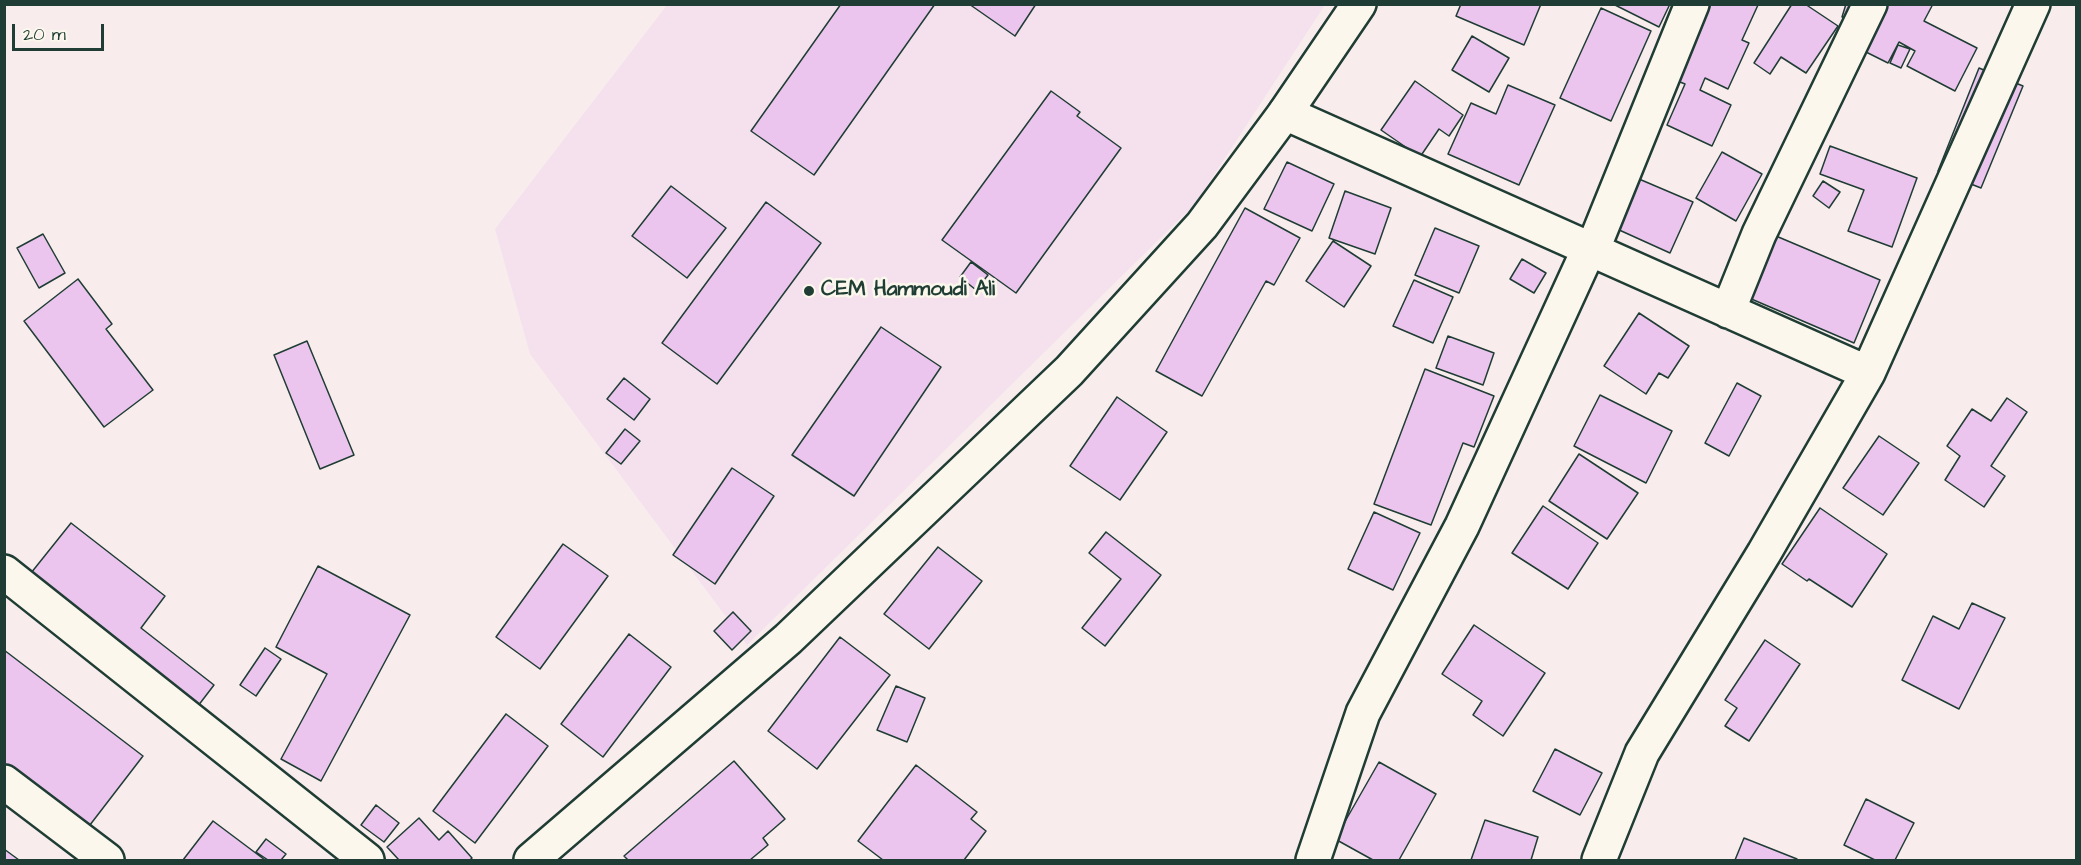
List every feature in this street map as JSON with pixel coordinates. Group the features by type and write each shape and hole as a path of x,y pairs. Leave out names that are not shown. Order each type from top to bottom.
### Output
{"street":[{"path":"531,861 788,639 1069,372 1203,225 1285,113 1359,4"},
{"path":"1313,861 1363,713 1462,526 1591,250 1692,4"},
{"path":"1728,311 1759,234 1870,4"},
{"path":"1599,861 1642,753 1764,553 1869,373 2033,4"},
{"path":"1285,113 1869,373"},
{"path":"4,572 367,861"},
{"path":"4,782 107,861"}],"shaded area":[{"name":"CEM Hammoudi Ali","path":"667,5 1325,5 1195,204 747,645 530,354 495,229"}],"building":[{"path":"841,4 935,4 814,175 751,131"},
{"path":"969,4 1036,4 1015,36"},
{"path":"1461,4 1541,4 1524,45 1456,16"},
{"path":"1613,4 1670,4 1659,27"},
{"path":"1711,4 1758,5 1742,40 1749,43 1728,89 1705,78 1700,90 1731,105 1712,146 1667,125 1685,84 1675,80"},
{"path":"1792,4 1805,4 1838,26 1806,73 1781,57 1770,74 1754,63"},
{"path":"1846,4 1865,4 1859,22 1842,17"},
{"path":"1870,4 1933,4 1924,21 1977,48 1955,91 1907,66 1915,51 1899,42 1888,63 1850,44"},
{"path":"1601,8 1651,31 1611,121 1560,98"},
{"path":"1472,36 1509,58 1489,92 1452,70"},
{"path":"1898,45 1910,49 1901,68 1890,63"},
{"path":"1979,68 2023,86 1981,188 1938,171"},
{"path":"1415,81 1463,115 1449,136 1439,129 1420,157 1381,130"},
{"path":"1508,85 1555,105 1519,185 1448,154 1471,103 1496,114"},
{"path":"1051,91 1080,112 1077,116 1121,148 1016,293 942,240"},
{"path":"1830,146 1917,178 1892,247 1848,231 1864,190 1820,174"},
{"path":"1722,152 1762,174 1736,221 1696,198"},
{"path":"1287,162 1334,184 1312,231 1264,209"},
{"path":"1639,179 1693,202 1670,253 1617,229"},
{"path":"1823,181 1840,192 1829,208 1813,196"},
{"path":"671,186 726,228 687,278 632,236"},
{"path":"1345,191 1391,208 1375,254 1329,238"},
{"path":"766,202 821,243 717,384 662,343"},
{"path":"1245,208 1300,238 1274,285 1266,281 1202,396 1156,371"},
{"path":"1435,228 1479,246 1459,293 1415,275"},
{"path":"43,234 65,273 39,288 17,248"},
{"path":"1776,236 1880,280 1854,343 1749,298"},
{"path":"1333,241 1371,266 1344,307 1306,281"},
{"path":"1522,259 1546,273 1534,293 1510,279"},
{"path":"971,262 988,275 976,290 960,277"},
{"path":"78,279 112,324 106,329 153,390 104,427 24,321"},
{"path":"1414,280 1453,297 1433,343 1393,326"},
{"path":"1639,313 1689,346 1668,378 1659,373 1646,394 1604,366"},
{"path":"881,327 941,367 854,496 792,455"},
{"path":"1448,336 1494,353 1483,385 1436,368"},
{"path":"307,341 354,455 320,469 274,355"},
{"path":"1425,369 1494,396 1474,447 1463,443 1431,525 1374,504"},
{"path":"624,378 650,399 634,420 607,399"},
{"path":"1737,383 1761,396 1729,456 1705,443"},
{"path":"1600,395 1672,431 1646,483 1574,446"},
{"path":"1117,397 1167,432 1120,500 1070,466"},
{"path":"2007,398 2027,412 1991,466 2005,476 1984,507 1945,480 1960,456 1947,446 1972,409 1991,421"},
{"path":"625,429 640,441 621,464 606,453"},
{"path":"1879,436 1919,463 1883,515 1843,488"},
{"path":"1579,454 1638,493 1607,539 1549,501"},
{"path":"732,468 774,496 715,584 673,555"},
{"path":"1543,506 1598,543 1568,589 1512,553"},
{"path":"1820,508 1887,554 1852,607 1782,564"},
{"path":"1374,512 1420,533 1393,590 1348,569"},
{"path":"71,523 165,596 141,628 214,685 188,719 19,588"},
{"path":"1106,532 1161,575 1105,646 1082,628 1121,579 1089,553"},
{"path":"563,544 608,576 540,669 496,637"},
{"path":"938,547 982,581 929,649 884,614"},
{"path":"318,566 410,615 321,781 281,759 327,674 276,647"},
{"path":"1972,603 2005,618 1959,709 1902,680 1933,616 1959,629"},
{"path":"733,612 751,631 732,650 714,631"},
{"path":"1474,625 1545,673 1503,736 1473,715 1482,701 1442,674"},
{"path":"629,634 671,667 603,757 561,724"},
{"path":"840,637 890,675 817,769 768,731"},
{"path":"1765,640 1800,664 1749,741 1725,726 1737,708 1725,700"},
{"path":"265,648 281,659 256,696 240,685"},
{"path":"4,650 143,756 73,847 4,795"},
{"path":"896,686 925,698 907,742 877,730"},
{"path":"506,714 548,746 475,843 433,811"},
{"path":"1555,749 1602,773 1580,815 1533,791"},
{"path":"734,761 785,819 763,838 768,845 750,860 628,860 624,856"},
{"path":"1379,762 1436,794 1399,860 1373,860 1335,839"},
{"path":"916,765 977,812 971,819 986,831 964,860 883,860 858,841"},
{"path":"1866,799 1914,823 1895,860 1875,860 1844,845"},
{"path":"376,805 399,823 384,842 361,825"},
{"path":"419,818 439,840 448,831 472,858 470,860 399,860 387,847"},
{"path":"1485,820 1538,837 1531,860 1471,860"},
{"path":"213,821 265,860 183,860"},
{"path":"1744,838 1797,859 1735,860"},
{"path":"266,839 286,854 281,860 268,860 256,852"},
{"path":"4,849 19,860 4,860"}],"place":[{"name":"CEM Hammoudi Ali","path":"809,291"}]}
